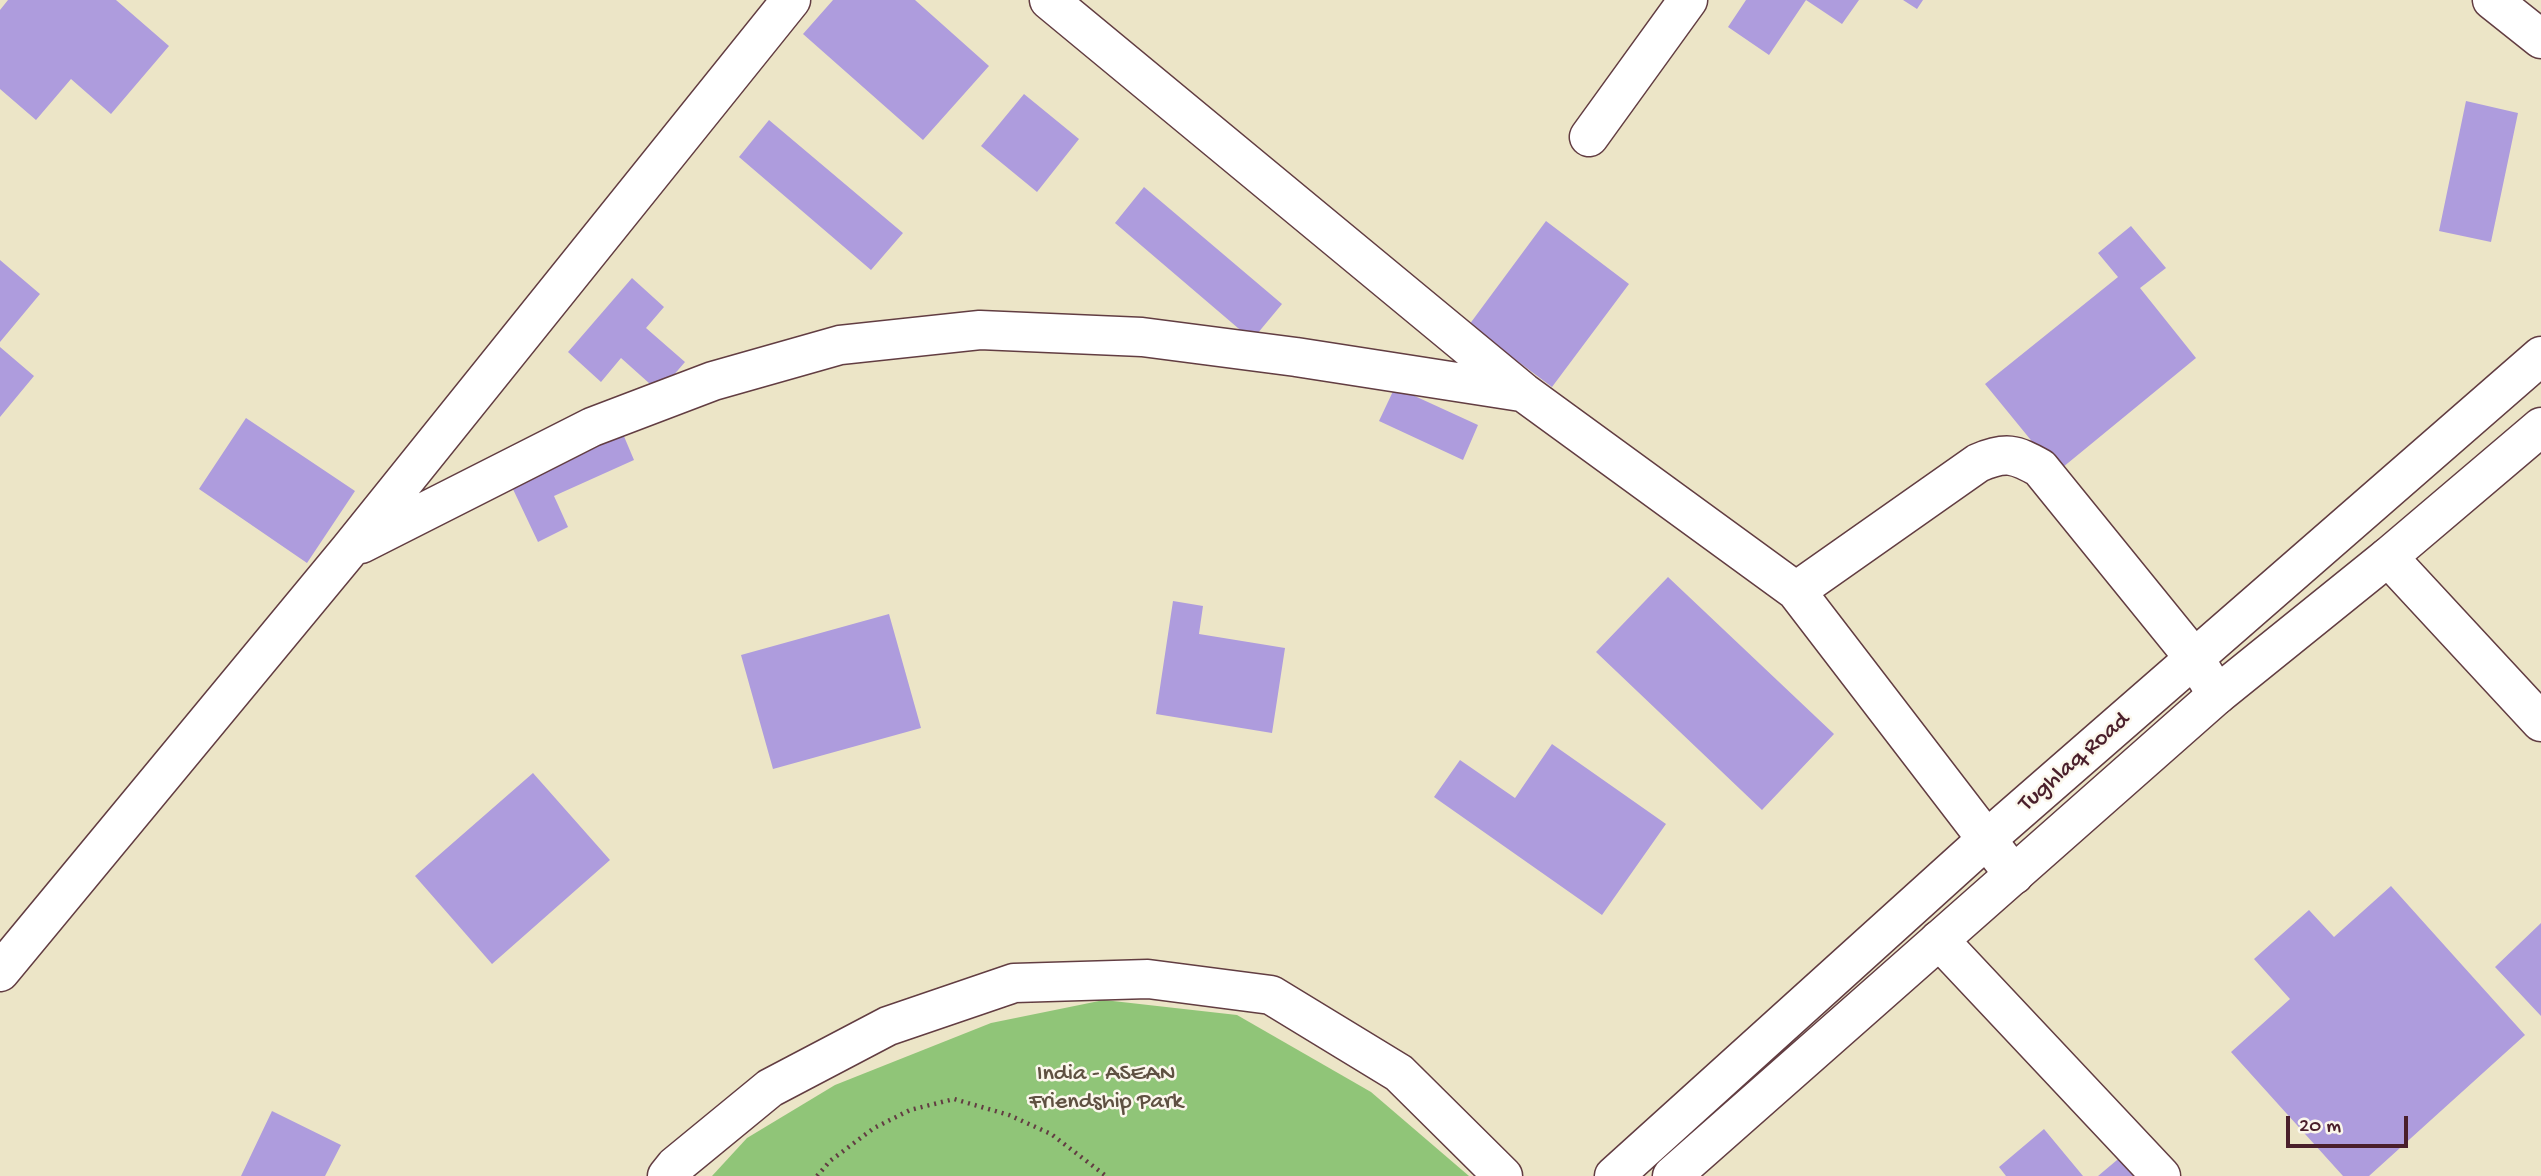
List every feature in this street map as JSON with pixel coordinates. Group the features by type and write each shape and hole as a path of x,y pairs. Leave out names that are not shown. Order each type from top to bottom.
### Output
{"street":[{"path":"0,995 6,966 349,550 791,0"},
{"path":"1049,0 1523,392 1796,591 2014,875"},
{"path":"1589,137 1688,0"},
{"path":"2492,0 2541,39"},
{"path":"349,550 592,427 713,381 840,345 980,330 1142,337 1296,356 1523,392"},
{"name":"Tughlaq Road","path":"1614,1176 1987,838 2541,356"},
{"name":"Tughlaq Road","path":"1672,1176 2217,695 2388,557 2541,427"},
{"path":"1796,591 1978,463 1997,454 2018,456 2040,468 2195,659 2217,695"},
{"path":"2388,557 2541,722"},
{"path":"1939,940 2161,1176"},
{"path":"667,1176 675,1166 770,1088 888,1026 1014,983 1148,979 1271,995 1399,1073 1503,1176"}],"path":[{"path":"817,1176 830,1161 874,1128 910,1110 954,1099 1009,1115 1051,1134 1106,1176"}],"green space":[{"name":"India - ASEAN Friendship Park","path":"1104,1000 1237,1015 1371,1092 1469,1176 712,1176 747,1138 835,1085 991,1023"}],"building":[{"path":"8,0 116,0 169,46 111,114 71,79 36,120 0,89 0,10"},
{"path":"833,0 915,0 989,66 923,140 803,34"},
{"path":"1746,0 1806,0 1769,55 1728,27"},
{"path":"1806,0 1859,0 1842,24"},
{"path":"1903,0 1923,0 1917,9"},
{"path":"1024,94 1079,139 1037,192 981,146"},
{"path":"2466,101 2518,113 2491,242 2439,231"},
{"path":"769,120 903,233 871,270 739,157"},
{"path":"1144,187 1282,304 1252,340 1115,223"},
{"path":"1546,221 1629,284 1552,387 1469,325"},
{"path":"2131,226 2166,268 2140,288 2196,358 2057,472 1985,384 2118,277 2098,253"},
{"path":"0,260 40,294 0,342"},
{"path":"632,278 664,307 646,328 685,362 659,392 621,358 601,382 568,352"},
{"path":"0,347 34,376 0,417"},
{"path":"1395,387 1478,425 1463,460 1379,421"},
{"path":"246,418 355,491 307,563 199,489"},
{"path":"623,434 634,460 554,496 568,527 538,542 511,485"},
{"path":"1668,577 1834,734 1762,810 1596,652"},
{"path":"1173,601 1203,606 1199,634 1285,648 1272,733 1156,714"},
{"path":"889,614 921,728 773,769 741,655"},
{"path":"1552,744 1666,824 1602,915 1434,797 1460,760 1515,798"},
{"path":"533,773 610,860 492,964 415,876"},
{"path":"2391,886 2525,1035 2369,1176 2343,1176 2231,1052 2290,999 2254,959 2309,910 2334,937"},
{"path":"2541,923 2541,1016 2495,967"},
{"path":"272,1111 341,1145 325,1176 241,1176"},
{"path":"2044,1129 2083,1176 2006,1176 1999,1167"},
{"path":"2123,1155 2141,1176 2098,1176"}]}
